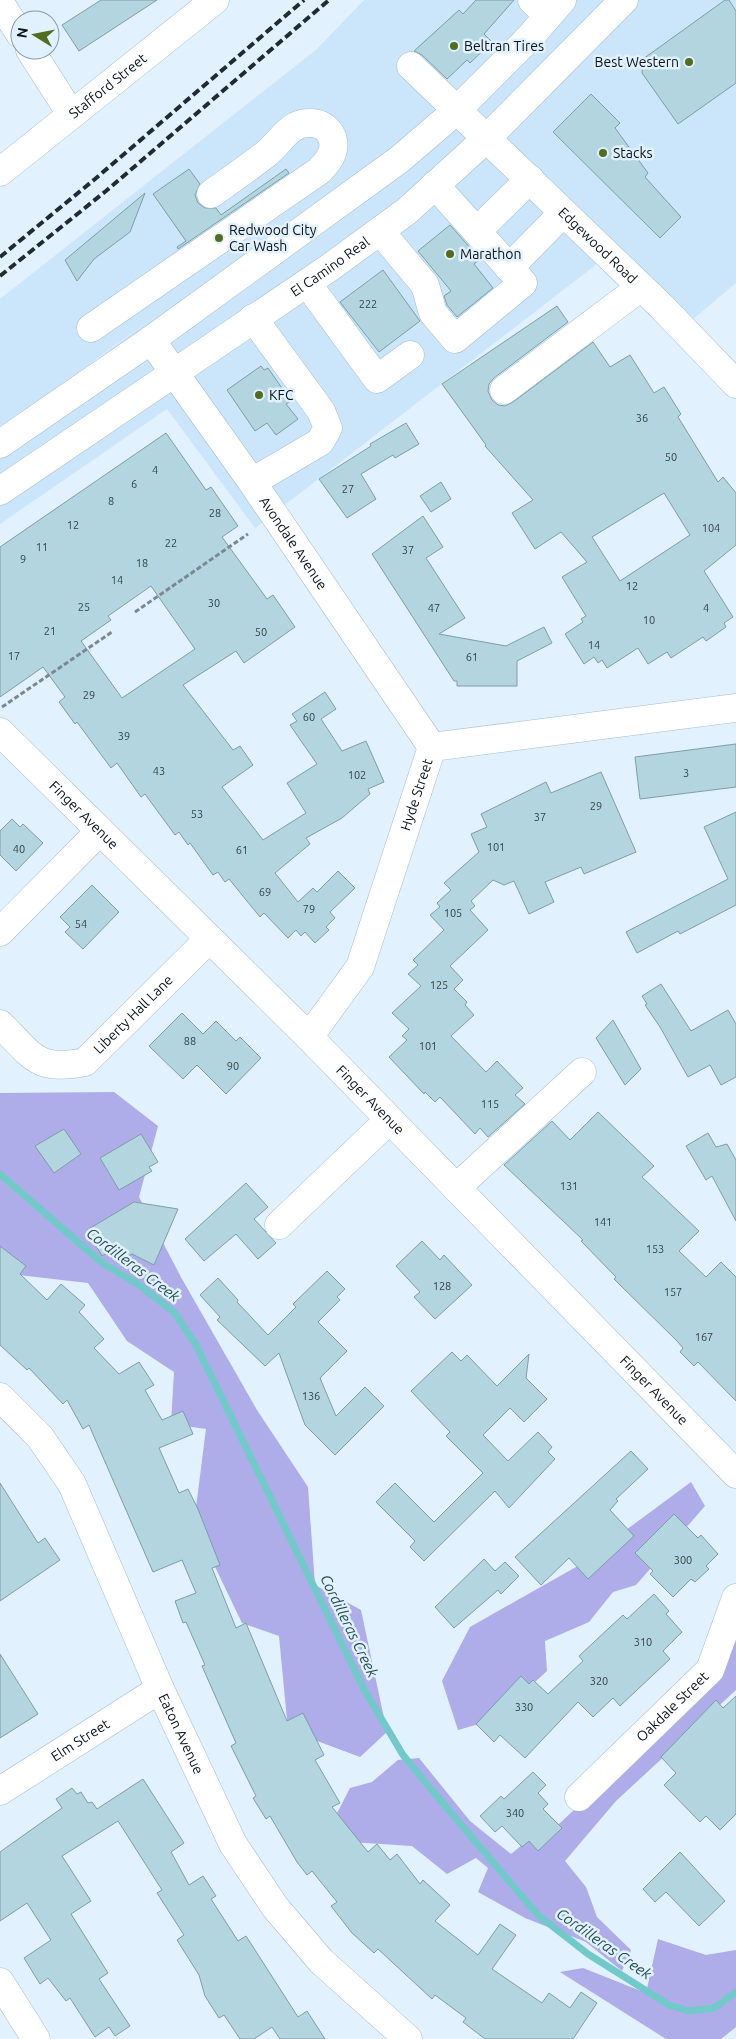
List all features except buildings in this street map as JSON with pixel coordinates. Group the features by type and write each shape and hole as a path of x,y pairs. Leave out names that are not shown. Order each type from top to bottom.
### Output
{"street":[{"name":"Stafford Street","path":"0,172 215,0"},
{"path":"0,3 10,18"},
{"name":"El Camino Real","path":"0,491 307,282 407,211 487,138 626,3"},
{"path":"0,444 152,340 400,158 457,110 547,5"},
{"path":"36,60 71,114"},
{"name":"Edgewood Road","path":"411,66 641,287 736,384"},
{"path":"91,328 319,171 332,153 334,145 332,136 322,126 306,123 286,133 260,141 224,168"},
{"path":"211,194 268,152 286,133"},
{"path":"477,231 530,179"},
{"path":"380,231 425,285 433,313 455,339 523,283 436,185"},
{"path":"509,268 563,213"},
{"path":"307,282 377,379 410,355"},
{"path":"504,390 641,287"},
{"path":"252,482 320,442 328,428 321,411 253,318"},
{"name":"Avondale Avenue","path":"152,340 252,482 432,747"},
{"name":"Hyde Street","path":"309,1037 360,967 432,747 736,708"},
{"name":"Finger Avenue","path":"1,720 100,831 309,1037 736,1474"},
{"path":"0,932 100,831"},
{"name":"Liberty Hall Lane","path":"0,1024 40,1063 62,1066 85,1062 209,939"},
{"path":"456,1188 582,1072"},
{"path":"279,1224 390,1120"},
{"name":"Eaton Avenue","path":"0,1397 40,1437 72,1484 160,1689 233,1844 275,1907 321,1961 408,2039"},
{"name":"Oakdale Street","path":"579,1796 710,1670 736,1598"},
{"name":"Elm Street","path":"0,1791 160,1689"},
{"path":"0,1982 36,2039"}],"path":[{"path":"135,612 248,534"},
{"path":"1,720 112,632"}],"shaded area":[{"path":"364,0 736,0 736,283 686,325 615,250 255,528 167,409 0,524 0,433 160,312 0,430 0,299 317,49"},
{"path":"114,1092 158,1126 139,1197 182,1279 257,1410 308,1487 315,1585 361,1610 387,1732 360,1757 288,1730 279,1636 242,1623 194,1523 206,1429 171,1424 174,1372 127,1341 88,1283 10,1274 0,1268 0,1093"},
{"path":"691,1482 705,1506 636,1585 613,1592 589,1622 545,1641 547,1671 493,1720 458,1730 442,1681 470,1627 576,1567"},
{"path":"736,1623 736,1690 616,1801 565,1861 586,1887 597,1917 631,1950 622,1971 586,1942 525,1918 478,1892 488,1868 476,1858 447,1874 412,1846 350,1842 333,1821 350,1788 372,1782 398,1760 419,1758 470,1821 511,1854 532,1837 559,1824 672,1718"},
{"path":"658,1939 706,1955 736,1950 736,2027 721,2039 666,2039 560,1972 583,1968 646,1993"}],"waterway":[{"name":"Cordilleras Creek","path":"0,1174 101,1262 139,1285 174,1312 196,1345 365,1691 403,1755 538,1915 588,1954 669,2005 689,2011 714,2008 736,1992"}],"railway":[{"path":"0,257 95,179 304,0"},
{"path":"0,276 106,191 329,0"}],"place":[{"name":"Beltran Tires","path":"454,46"},
{"name":"Best Western","path":"689,62"},
{"name":"Stacks","path":"603,153"},
{"name":"Redwood City Car Wash","path":"219,238"},
{"name":"Marathon","path":"450,254"},
{"name":"KFC","path":"259,395"}]}
